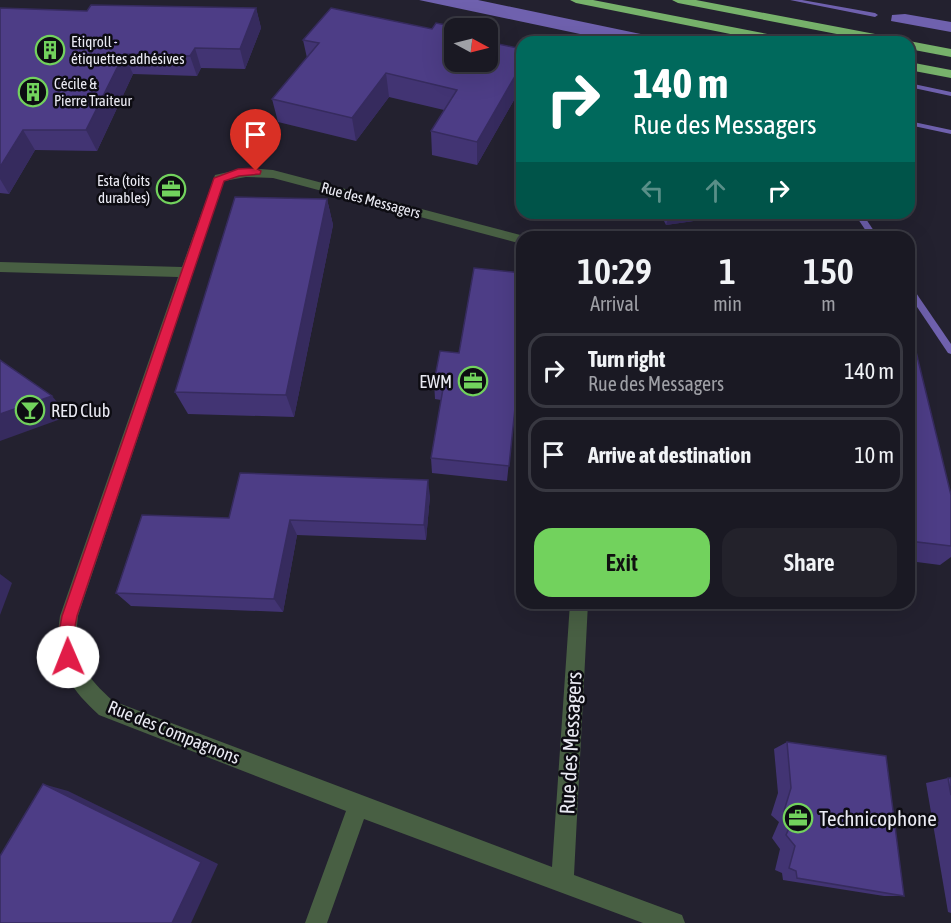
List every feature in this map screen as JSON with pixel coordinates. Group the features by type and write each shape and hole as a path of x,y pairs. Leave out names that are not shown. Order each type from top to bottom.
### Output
{"highway":[{"path":"576,0 758,36"},
{"path":"678,0 865,36"},
{"path":"915,46 951,53"},
{"path":"915,67 951,74"}],"street":[{"name":"Rue des Messagers","path":"219,178 238,172 256,171 273,174 516,237"},
{"name":"Rue des Compagnons","path":"219,178 69,616 66,637 68,657 83,688 106,708 359,804"},
{"path":"0,267 186,272"},
{"name":"Rue des Messagers","path":"562,883 579,609"},
{"path":"316,923 359,804 562,883 674,923"}],"shaded area":[{"path":"419,0 478,0 650,36 590,36"},
{"path":"905,14 951,22 951,32 891,21 892,15"}],"building":[{"path":"91,5 256,8 240,49 195,48 190,56 124,54 86,130 23,130 0,167 0,8 87,11"},
{"path":"331,8 432,29 436,23 444,25 444,72 498,72 498,44 516,48 516,74 477,142 431,131 457,90 386,73 352,118 272,99 319,43 303,40"},
{"path":"235,197 327,199 286,395 175,392"},
{"path":"474,268 516,272 516,398 509,466 431,458 444,383 434,382 440,351 459,353"},
{"path":"915,348 951,495 951,546 915,542"},
{"path":"0,360 52,396 0,414"},
{"path":"240,473 428,480 424,525 290,520 274,599 116,593 142,515 229,518"},
{"path":"787,742 886,756 904,896 797,878 796,871 789,868 795,846 786,835 793,819 784,811 791,788"},
{"path":"948,778 951,778 951,795"},
{"path":"43,784 201,862 172,923 0,923 0,856"}],"waterway":[{"path":"793,0 875,15"},
{"path":"915,86 951,94"},
{"path":"915,124 951,132"},
{"path":"862,219 870,231"},
{"path":"915,298 951,351"}],"place":[{"name":"Etiqroll - étiquettes adhésives","path":"50,50"},
{"name":"Cécile & Pierre Traiteur","path":"33,92"},
{"name":"Esta (toits durables)","path":"171,189"},
{"name":"EWM","path":"473,381"},
{"name":"RED Club","path":"30,410"},
{"name":"Technicophone","path":"798,818"}],"route":[{"path":"68,657 66,637 69,616 219,178 238,172 256,171"}]}
